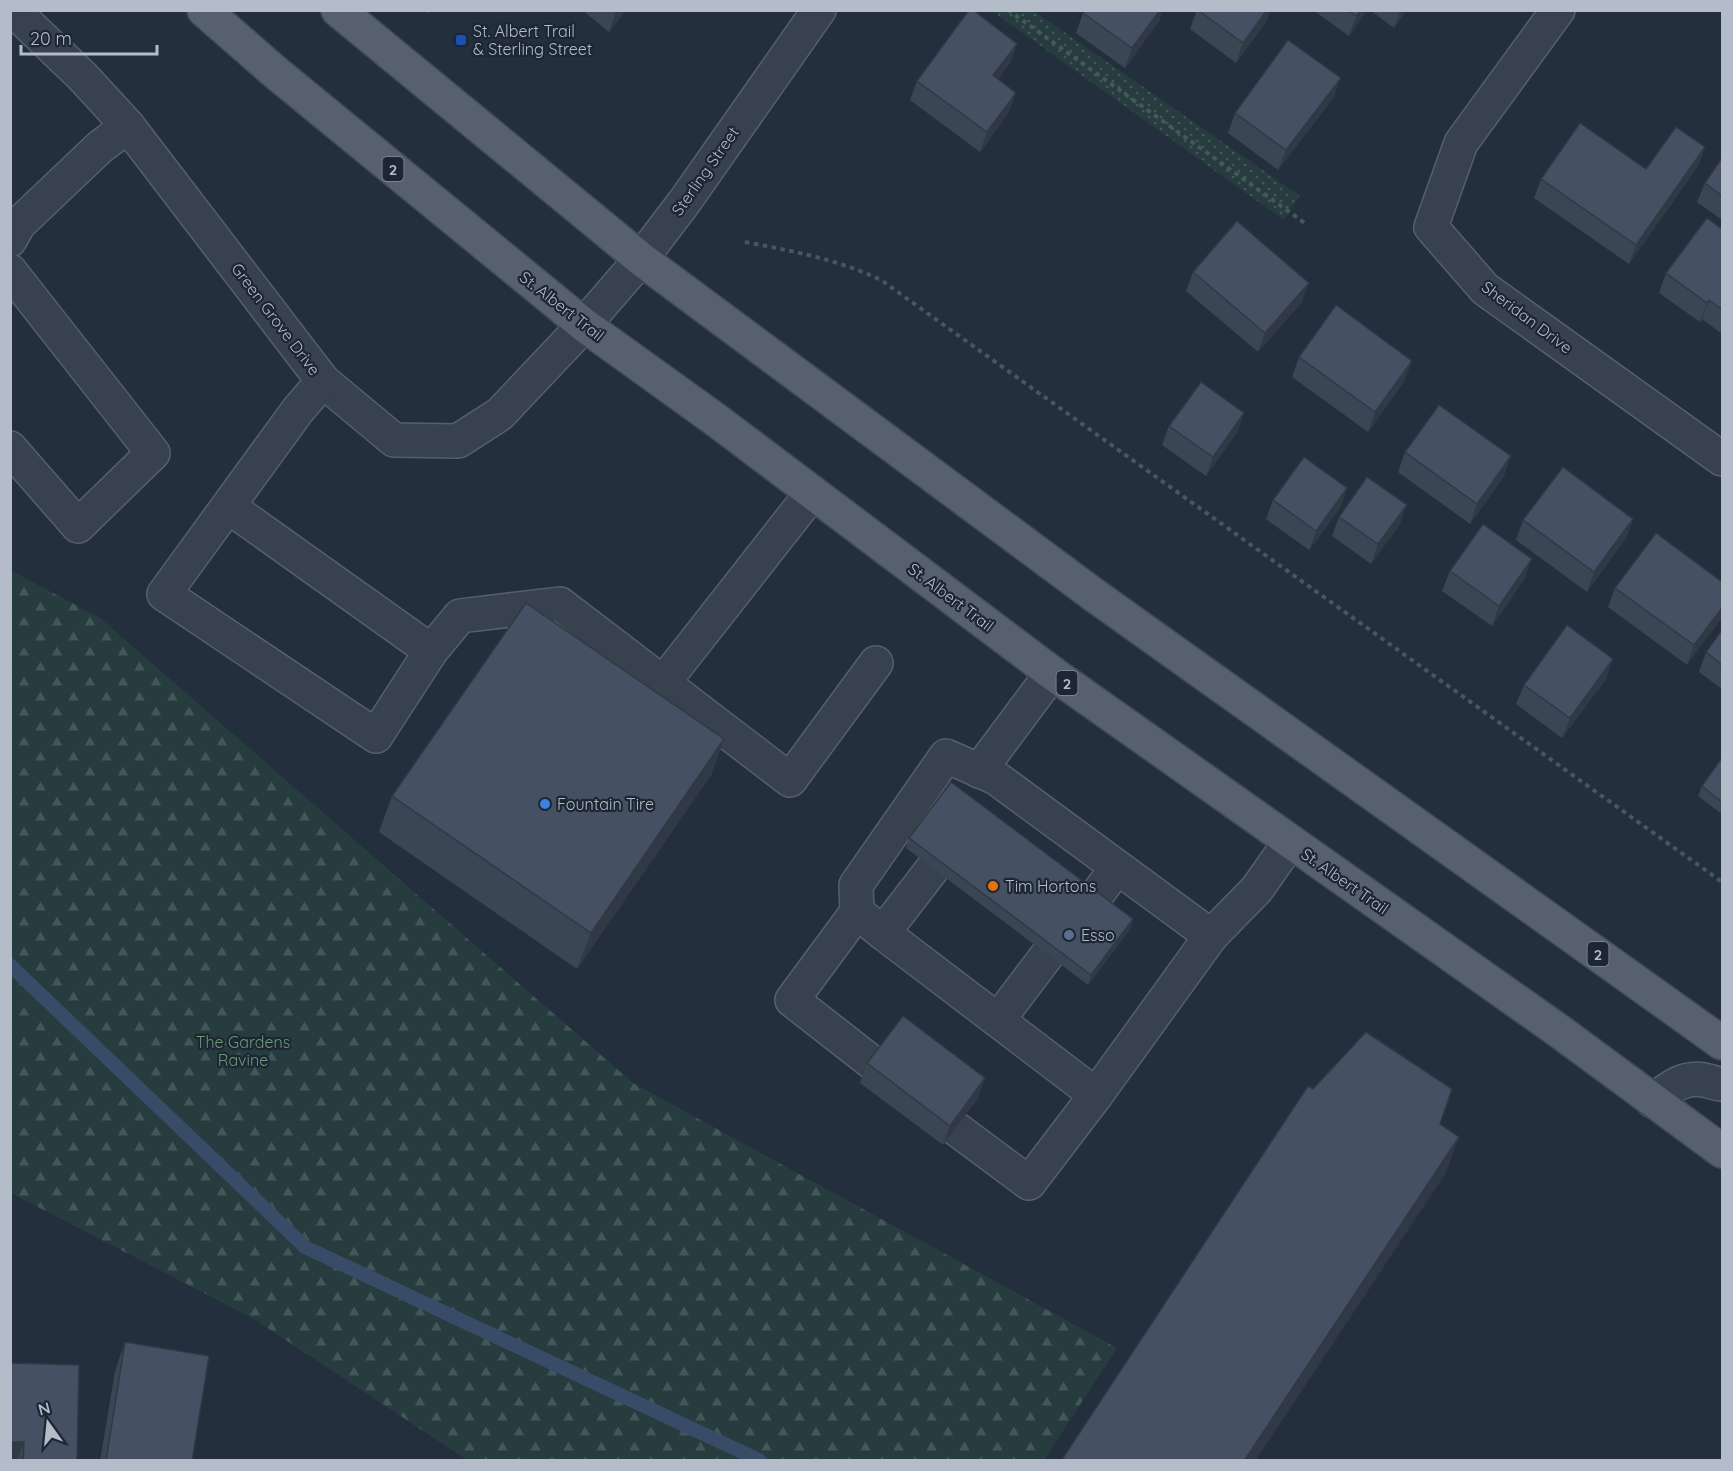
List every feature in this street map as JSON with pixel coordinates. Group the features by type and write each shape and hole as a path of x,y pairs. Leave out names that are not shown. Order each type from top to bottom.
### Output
{"main road":[{"name":"St. Albert Trail","path":"204,10 275,72 584,325 1052,673 1559,1031 1722,1151"},
{"name":"2","path":"338,10 641,259 1094,595 1722,1043"}],"street":[{"name":"Green Grove Drive","path":"13,10 82,76 128,126 323,381 394,440 458,441 500,414 584,325"},
{"name":"Sterling Street","path":"584,325 641,259 685,201 819,10"},
{"name":"Sheridan Drive","path":"1558,10 1461,143 1431,226 1485,289 1722,459"},
{"path":"10,240 19,224 100,147 128,126"},
{"path":"10,272 153,453 78,526 10,448"},
{"path":"323,381 298,410 164,594 376,736 432,651 460,616 560,604 790,780 876,663"},
{"path":"663,683 812,493"},
{"path":"229,507 432,651"},
{"path":"984,784 1052,673"},
{"path":"874,1064 792,1000 857,912 856,885 946,756 984,784 1117,868 1211,936"},
{"path":"956,1128 1029,1183 1211,936 1257,889 1290,842"},
{"path":"883,933 933,868"},
{"path":"1092,901 1117,868"},
{"path":"857,912 1096,1095"},
{"path":"998,1020 1048,954"},
{"path":"1653,1101 1681,1081 1703,1079 1722,1084"}],"path":[{"path":"1008,10 1306,224"},
{"path":"745,242 819,256 856,268 880,280 1722,882"}],"green space":[{"path":"992,11 1034,11 1300,196 1284,220"},
{"name":"The Gardens Ravine","path":"10,570 100,618 633,1083 1117,1348 1044,1460 467,1460 254,1319 11,1193"}],"building":[{"path":"969,10 973,10 1017,44 993,75 1016,93 987,132 917,81"},
{"path":"1086,10 1160,10 1132,48 1083,13"},
{"path":"1198,10 1267,10 1243,43"},
{"path":"1348,10 1360,10 1356,16"},
{"path":"1288,40 1341,78 1286,150 1235,113"},
{"path":"1580,123 1646,169 1676,127 1705,147 1636,245 1541,179"},
{"path":"1722,158 1722,196 1705,183"},
{"path":"1707,218 1722,229 1722,309 1709,300 1707,303 1666,273"},
{"path":"1237,221 1309,283 1265,333 1193,272"},
{"path":"1336,305 1412,361 1375,412 1299,357"},
{"path":"1201,382 1244,413 1213,457 1169,426"},
{"path":"1439,405 1511,456 1477,504 1405,452"},
{"path":"1304,457 1347,488 1316,531 1273,500"},
{"path":"1563,467 1633,519 1594,572 1523,520"},
{"path":"1367,477 1407,505 1378,544 1339,517"},
{"path":"1483,524 1532,559 1499,606 1450,571"},
{"path":"1656,533 1722,582 1722,608 1694,645 1615,588"},
{"name":"Fountain Tire","path":"526,603 724,739 591,933 392,796"},
{"path":"1567,625 1613,659 1570,718 1524,685"},
{"path":"1722,630 1722,665 1706,652"},
{"path":"1722,758 1722,802 1702,786"},
{"path":"951,782 1133,919 1091,975 909,838"},
{"path":"903,1016 985,1078 950,1126 867,1063"},
{"path":"1366,1032 1452,1089 1440,1124 1459,1137 1244,1461 1061,1461 1308,1086 1313,1089"},
{"path":"125,1342 209,1356 192,1461 106,1461"},
{"path":"10,1363 79,1365 77,1461 23,1461 24,1442 10,1442"}],"waterway":[{"path":"10,965 305,1247 759,1460"}],"place":[{"name":"St. Albert Trail & Sterling Street","path":"461,40"},
{"name":"Fountain Tire","path":"545,804"},
{"name":"Tim Hortons","path":"993,886"},
{"name":"Esso","path":"1069,935"}]}
